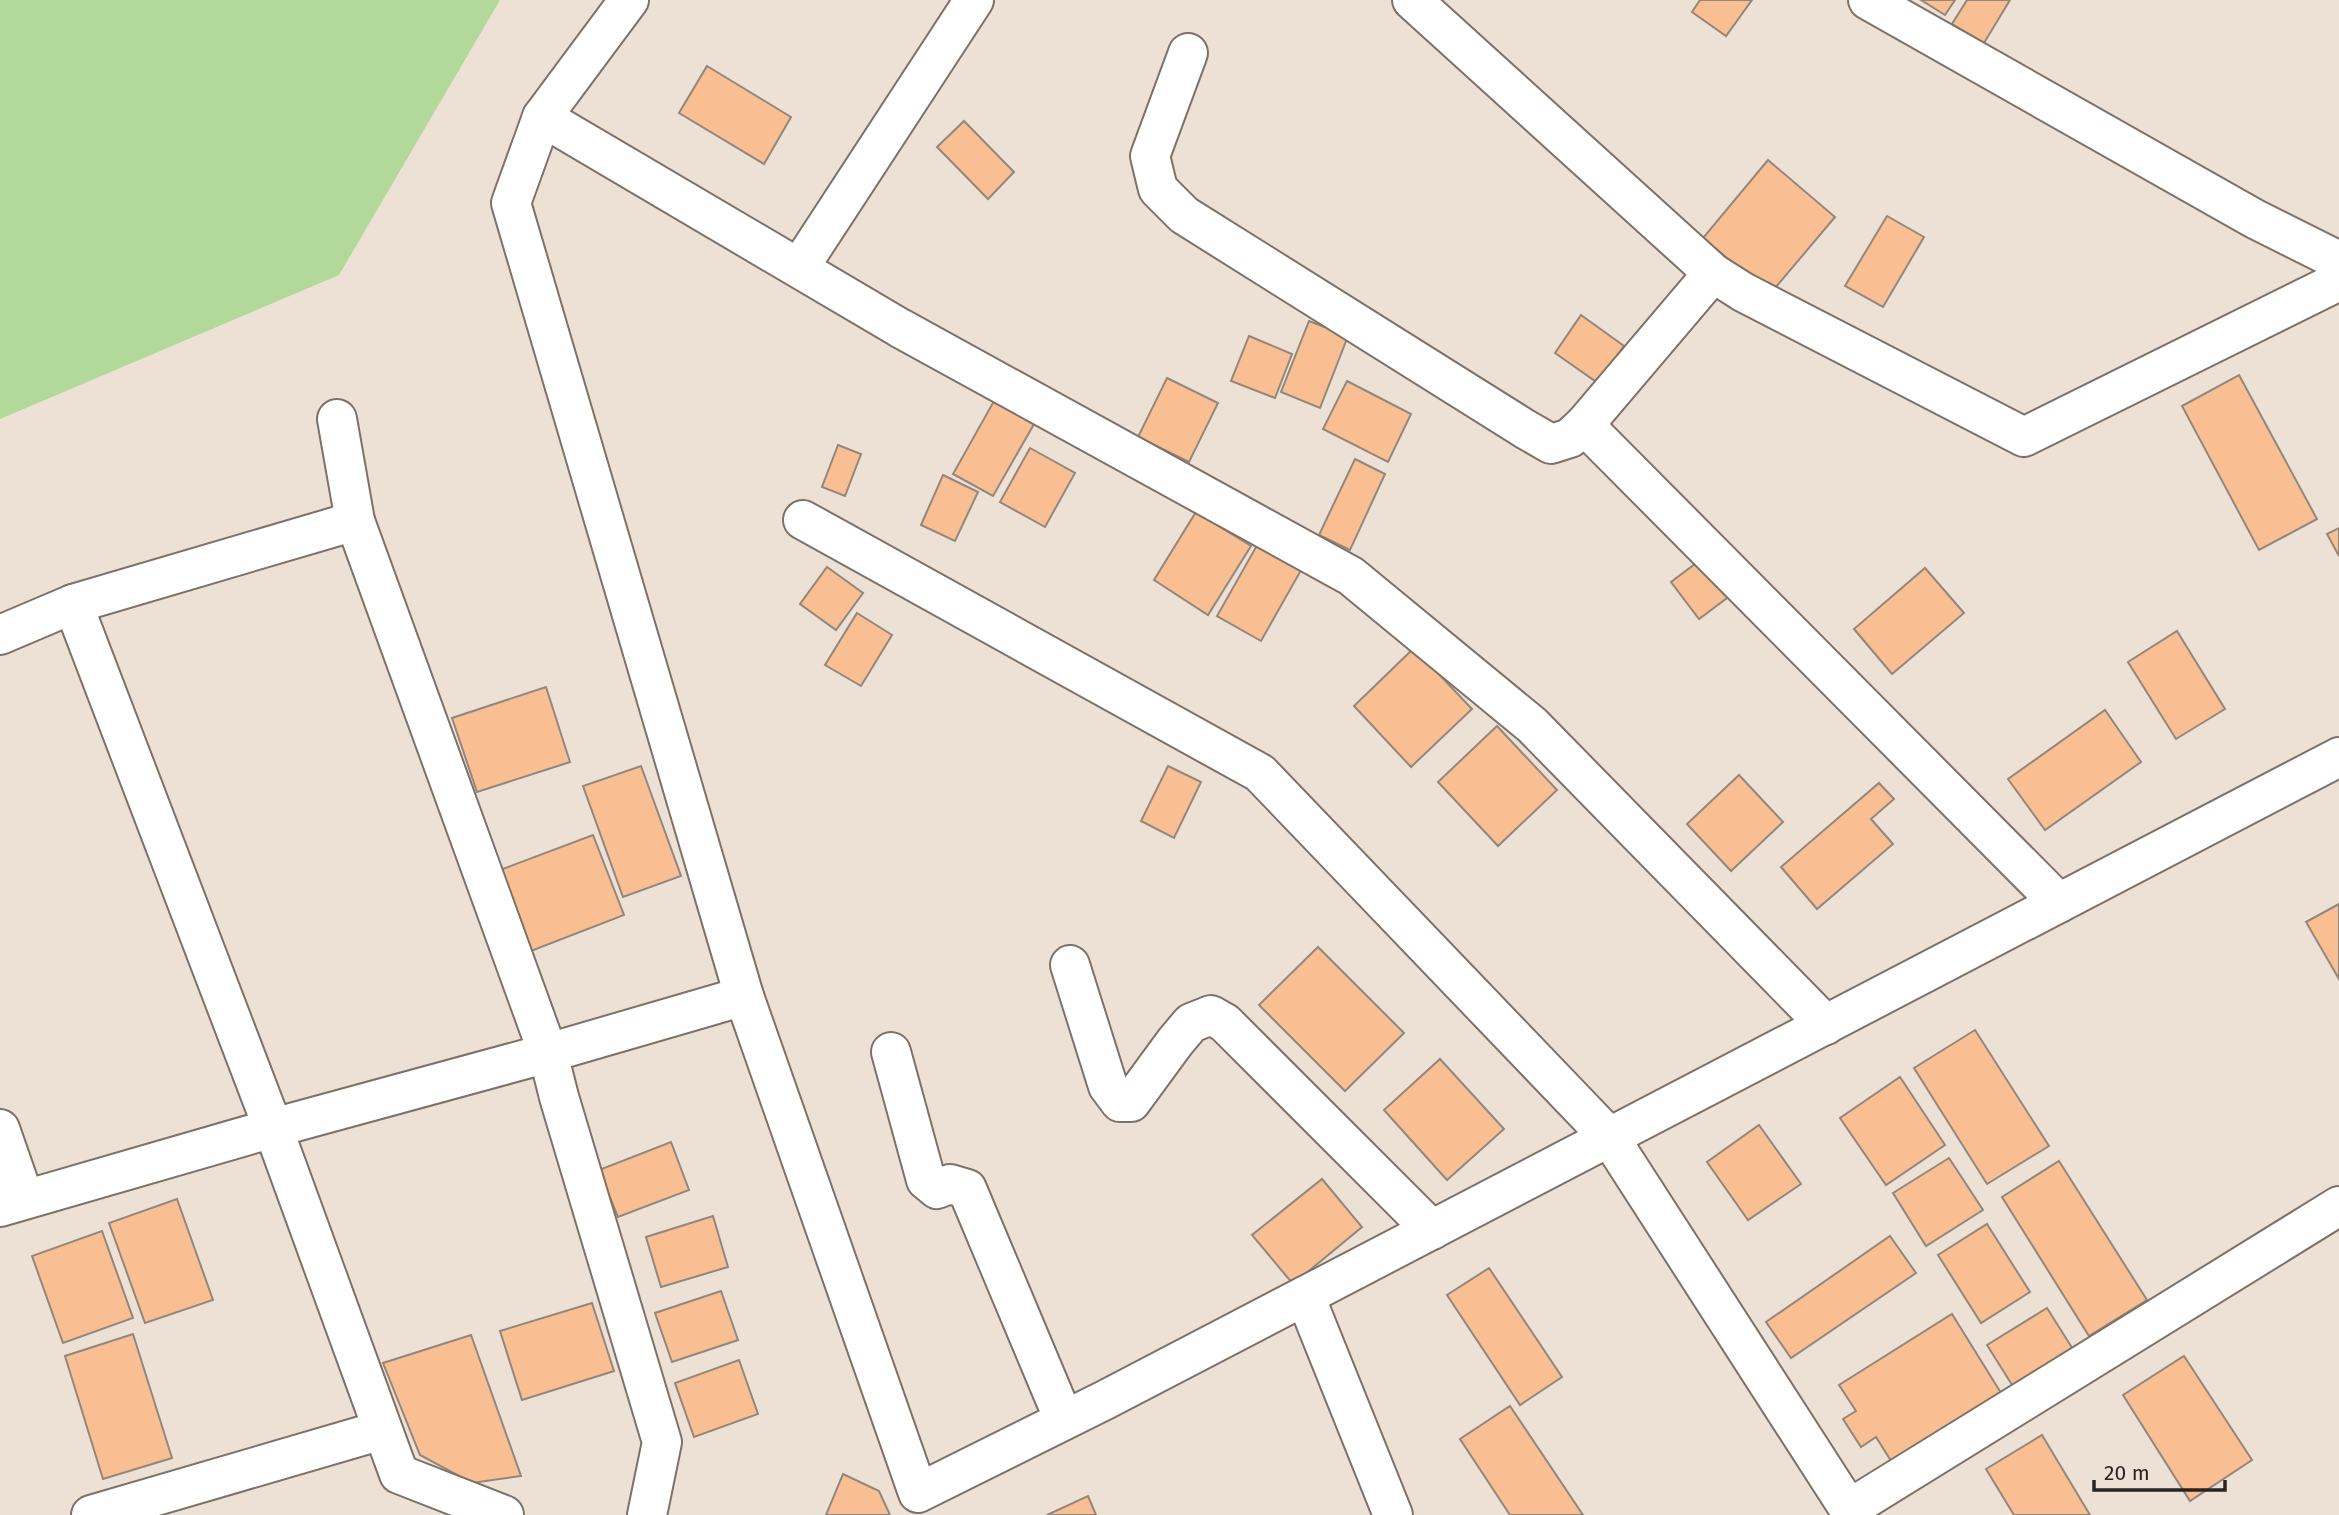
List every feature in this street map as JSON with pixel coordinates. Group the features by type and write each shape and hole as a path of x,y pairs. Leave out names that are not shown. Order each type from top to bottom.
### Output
{"street":[{"path":"629,0 542,117 511,203 744,996 918,1493 1305,1296 2339,757"},
{"path":"799,268 974,0"},
{"path":"1412,0 1713,273 1743,292 2024,437 2339,281"},
{"path":"1868,0 2255,219 2339,261"},
{"path":"1188,53 1150,156 1158,188 1184,215 1551,444 1570,438 1584,425 1713,273"},
{"path":"542,117 900,328 1351,576 1532,725 1826,1025"},
{"path":"337,419 355,521 548,1053 662,1442 647,1515"},
{"path":"1584,425 2059,903"},
{"path":"803,520 1260,773 1610,1138 1851,1512 2339,1206"},
{"path":"0,635 73,604 355,521"},
{"path":"73,604 273,1128 399,1474 504,1515"},
{"path":"1070,965 1108,1086 1120,1102 1131,1102 1191,1023 1210,1015 1225,1023 1432,1230"},
{"path":"0,1129 12,1203 744,996"},
{"path":"891,1052 926,1180 937,1189 950,1184 967,1189 1064,1420"},
{"path":"1305,1296 1393,1515"},
{"path":"91,1515 382,1430"}],"green space":[{"path":"0,0 500,0 339,275 0,419"}],"building":[{"path":"1700,0 1752,0 1726,36 1692,12"},
{"path":"1921,0 1955,0 1945,15"},
{"path":"1967,0 2010,0 1984,43 1952,24"},
{"path":"707,66 791,117 764,164 679,113"},
{"path":"964,121 1014,172 988,199 937,147"},
{"path":"1768,160 1835,217 1770,294 1703,238"},
{"path":"1887,216 1924,237 1883,307 1845,286"},
{"path":"1581,315 1624,346 1598,383 1555,353"},
{"path":"1309,321 1348,336 1320,408 1281,392"},
{"path":"1249,336 1292,354 1275,398 1231,381"},
{"path":"2239,375 2317,519 2259,550 2182,406"},
{"path":"1167,378 1218,403 1189,462 1138,437"},
{"path":"1347,381 1411,414 1388,462 1323,429"},
{"path":"994,401 1034,424 993,496 953,474"},
{"path":"838,445 861,454 845,496 822,487"},
{"path":"1030,448 1075,473 1045,527 1000,502"},
{"path":"1355,459 1385,474 1350,550 1319,535"},
{"path":"943,475 978,492 955,541 921,525"},
{"path":"1196,512 1251,546 1208,615 1154,580"},
{"path":"2339,528 2339,556 2327,534"},
{"path":"1260,540 1304,565 1261,641 1217,616"},
{"path":"1703,558 1731,595 1699,619 1671,582"},
{"path":"827,567 863,593 836,630 800,604"},
{"path":"1925,568 1964,613 1892,674 1854,629"},
{"path":"857,613 892,635 861,686 825,665"},
{"path":"2177,631 2225,709 2176,739 2128,662"},
{"path":"1414,648 1472,709 1411,767 1354,706"},
{"path":"546,687 570,762 477,792 452,718"},
{"path":"2105,710 2141,762 2045,830 2008,779"},
{"path":"1497,726 1557,790 1498,846 1438,782"},
{"path":"641,766 681,876 623,897 583,786"},
{"path":"1168,766 1201,782 1174,838 1141,821"},
{"path":"1739,775 1783,822 1731,871 1687,824"},
{"path":"1879,783 1894,799 1871,819 1893,844 1817,909 1781,867"},
{"path":"593,835 624,915 531,951 500,870"},
{"path":"2339,904 2339,979 2306,922"},
{"path":"1318,947 1404,1033 1345,1091 1259,1005"},
{"path":"1975,1030 2049,1146 1987,1184 1914,1068"},
{"path":"1440,1059 1504,1129 1447,1180 1384,1110"},
{"path":"1900,1077 1945,1145 1886,1185 1840,1118"},
{"path":"1759,1125 1801,1184 1748,1220 1707,1162"},
{"path":"671,1142 689,1190 618,1217 599,1170"},
{"path":"1949,1158 1983,1210 1926,1246 1893,1193"},
{"path":"2059,1161 2147,1300 2089,1336 2002,1197"},
{"path":"1322,1179 1362,1227 1293,1284 1252,1235"},
{"path":"177,1199 213,1300 145,1323 109,1223"},
{"path":"713,1216 728,1267 661,1287 646,1237"},
{"path":"1987,1224 2030,1292 1981,1323 1938,1255"},
{"path":"102,1231 133,1318 63,1343 32,1256"},
{"path":"1890,1236 1916,1273 1791,1358 1766,1322"},
{"path":"1489,1268 1562,1377 1520,1405 1447,1295"},
{"path":"721,1291 738,1340 672,1362 655,1313"},
{"path":"592,1303 614,1371 522,1400 500,1331"},
{"path":"2047,1308 2079,1359 2019,1396 1987,1345"},
{"path":"1952,1314 2001,1393 1891,1461 1876,1437 1861,1447 1843,1419 1856,1411 1839,1385"},
{"path":"133,1334 172,1458 103,1479 65,1356"},
{"path":"471,1335 521,1476 472,1483 420,1455 383,1363"},
{"path":"2184,1356 2252,1460 2190,1501 2123,1395"},
{"path":"739,1360 758,1414 694,1437 675,1383"},
{"path":"1510,1406 1583,1515 1510,1515 1460,1439"},
{"path":"2042,1435 2090,1515 2014,1515 1986,1469"},
{"path":"843,1474 879,1491 890,1515 826,1515"},
{"path":"1088,1496 1096,1515 1047,1515"}]}
